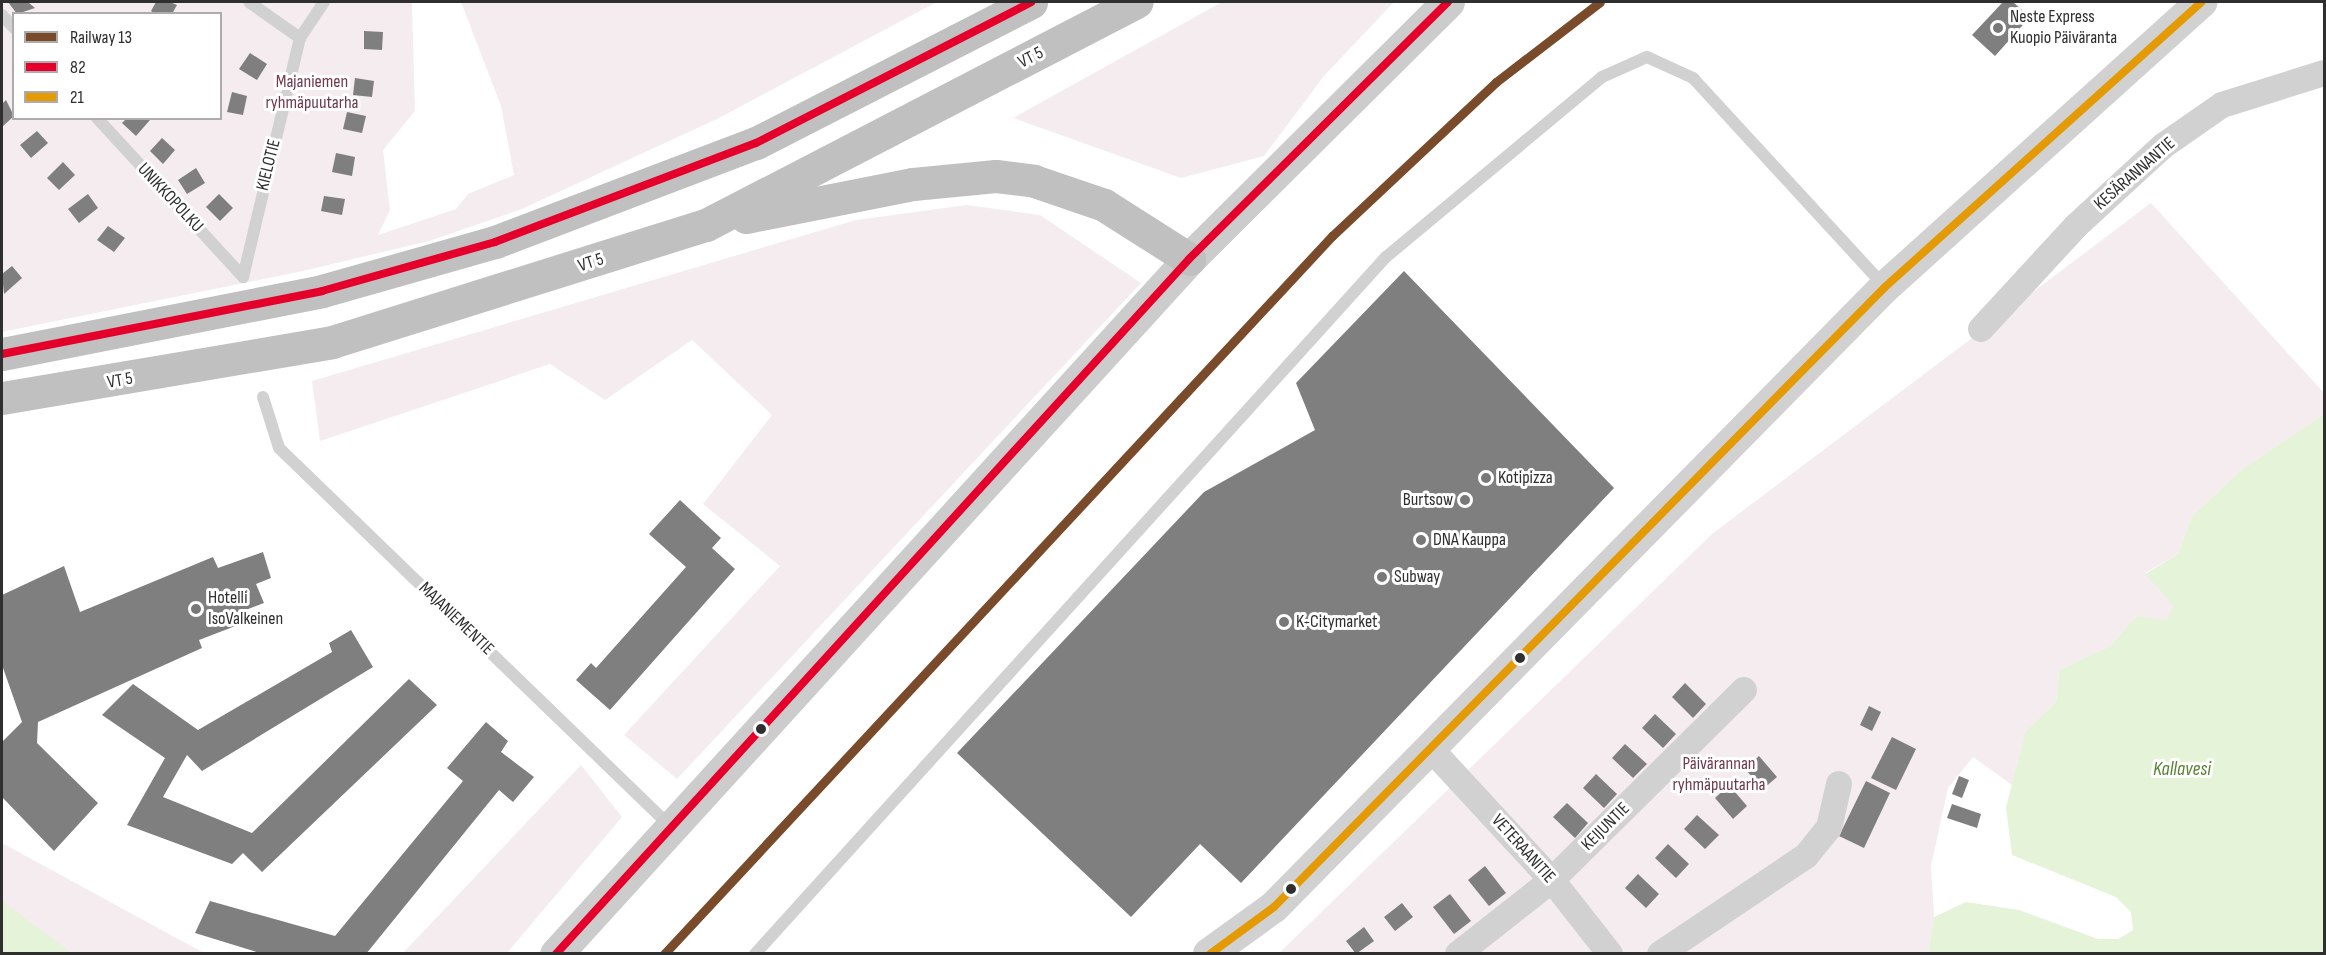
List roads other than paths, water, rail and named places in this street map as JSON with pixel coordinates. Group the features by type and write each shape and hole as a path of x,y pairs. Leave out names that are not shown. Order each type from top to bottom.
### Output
{"highway":[{"path":"2,354 322,291 495,242 756,143 1031,2"},
{"name":"VT 5","path":"2,398 332,342 706,225 1137,2"},
{"path":"706,225 913,183 996,176 1034,181 1104,205 1190,259"}],"main road":[{"path":"556,954 1190,259 1448,2"}],"street":[{"path":"1209,954 1274,907 1885,287 2201,2"},
{"name":"KESÄRANNANTIE","path":"1981,329 2076,226 2163,146 2222,105 2325,73"},
{"name":"KEIJUNTIE","path":"1458,954 1552,880 1744,690"},
{"name":"VETERAANITIE","path":"1431,750 1552,880 1614,952"},
{"path":"1660,954 1806,856 1829,828 1839,784"}],"lane":[{"path":"249,2 300,38 324,2"},
{"name":"KIELOTIE","path":"243,277 300,38"},
{"path":"755,954 1386,257 1602,77 1647,57 1693,78 1885,287"},
{"name":"UNIKKOPOLKU","path":"99,120 243,277"},
{"name":"MAJANIEMENTIE","path":"263,397 279,448 672,827"}],"water":[{"name":"Kallavesi","path":"2324,414 2324,953 1928,953 1934,917 1966,902 2019,910 2098,939 2118,939 2133,930 2131,912 2116,897 2012,855 2006,807 2026,731 2056,702 2059,670 2110,646 2136,616 2167,620 2173,605 2145,574 2178,554 2192,516 2241,470"},
{"path":"2,901 72,953 2,953"}],"rail line":[{"name":"13","path":"664,954 1332,236 1496,82 1600,2"}],"place":[{"name":"Neste Express Kuopio Päiväranta","path":"1998,28"},
{"name":"Kotipizza","path":"1486,478"},
{"name":"Burtsow","path":"1465,500"},
{"name":"DNA Kauppa","path":"1421,540"},
{"name":"Subway","path":"1382,577"},
{"name":"Hotelli IsoValkeinen","path":"196,609"},
{"name":"K-Citymarket","path":"1284,622"}],"park label":[{"name":"Majaniemen ryhmäpuutarha","path":"312,94"},
{"name":"Päivärannan ryhmäpuutarha","path":"1719,775"}]}
